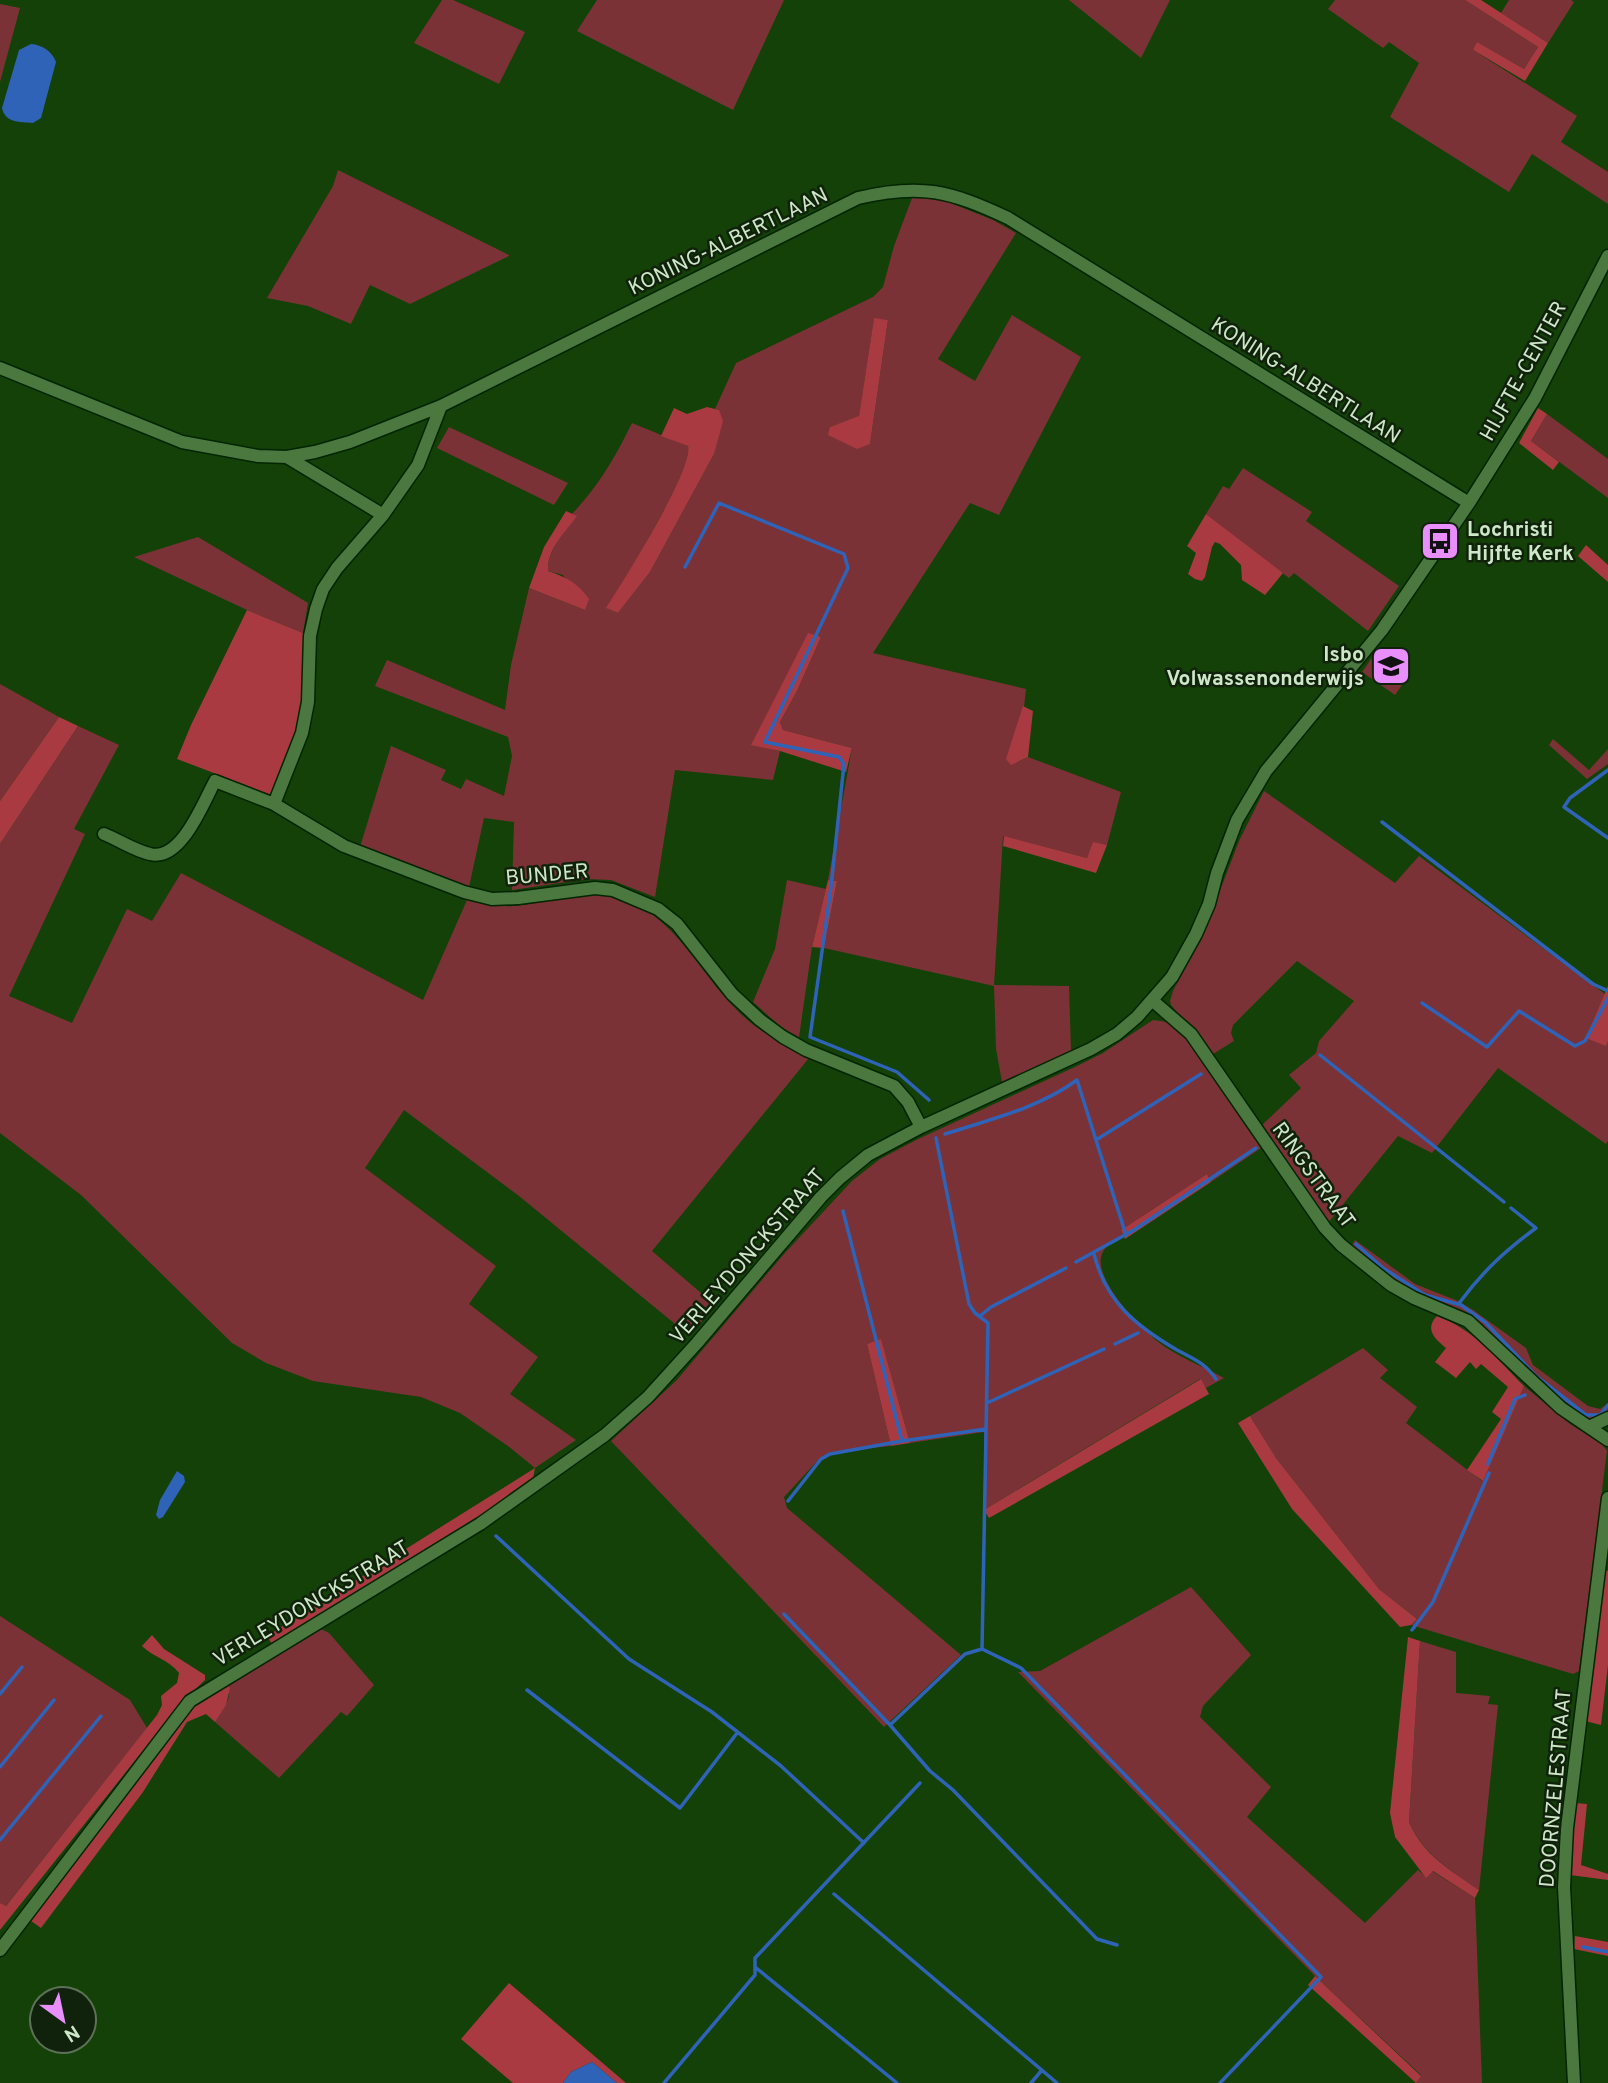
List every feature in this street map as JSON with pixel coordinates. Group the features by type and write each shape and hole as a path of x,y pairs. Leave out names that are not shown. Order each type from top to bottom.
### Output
{"street":[{"name":"KONING-ALBERTLAAN","path":"0,368 182,442 231,452 287,457 315,452 351,442 441,406 858,198 893,190 939,192 968,199 1008,218 1469,503"},
{"name":"HIJFTE-CENTER","path":"1469,503 1535,398 1608,256"},
{"path":"274,804 302,733 309,702 310,636 323,589 337,568 383,515 418,465 441,406"},
{"path":"287,457 383,515"},
{"name":"VERLEYDONCKSTRAAT","path":"0,1950 190,1702 480,1524 605,1435 648,1397 839,1178 868,1155 921,1127 1091,1049 1117,1034 1153,1001 1172,976 1196,933 1209,904 1217,873 1237,820 1266,771 1382,630 1469,503"},
{"name":"BUNDER","path":"104,834 150,855 163,856 178,847 215,781 274,804 344,846 464,892 492,898 518,898 595,888 613,890 658,909 677,924 732,994 783,1037 806,1050 894,1086 908,1102 921,1127"},
{"name":"RINGSTRAAT","path":"1153,1001 1191,1034 1325,1228 1341,1245 1391,1285 1468,1321 1537,1388 1608,1440"},
{"path":"1589,1427 1608,1418"},
{"name":"DOORNZELESTRAAT","path":"1574,2083 1564,1887 1567,1828 1608,1498"}],"shaded area":[{"path":"442,0 453,0 525,32 499,84 414,43"},
{"path":"597,0 784,0 733,110 577,31"},
{"path":"1069,0 1170,0 1141,58"},
{"path":"1335,0 1465,0 1538,47 1524,69 1478,43 1473,50 1577,116 1561,142 1608,172 1608,204 1532,154 1509,192 1390,117 1419,63 1389,42 1383,48 1328,9"},
{"path":"1465,0 1481,0 1548,43 1525,81 1473,50 1477,42 1524,69 1538,47"},
{"path":"1509,0 1574,2 1548,43 1501,13"},
{"path":"0,4 20,8 0,82"},
{"path":"338,170 509,256 410,304 370,285 351,324 308,306 267,298 333,186"},
{"path":"912,198 943,200 993,220 1016,233 938,359 975,381 1012,315 1081,357 999,515 970,503 873,653 1026,689 1018,762 1028,757 1121,792 1107,845 1093,843 1087,858 1003,836 994,985 1069,986 1071,1051 1002,1082 996,1049 994,986 824,948 837,881 828,880 852,748 783,730 780,722 821,637 808,634 752,744 780,751 773,780 675,770 655,897 611,880 587,879 512,890 514,822 484,818 469,887 360,847 391,746 446,770 441,780 461,789 466,779 504,796 512,756 508,737 375,686 387,660 505,710 511,665 529,588 585,610 563,575 548,571 548,563 558,542 576,516 572,514 606,471 632,423 688,446 687,459 669,501 607,608 618,613 650,572 714,454 719,410 715,409 736,363 873,297 883,287 894,246","holes":["874,319 888,320 870,444 830,427 859,417"]},
{"path":"874,318 888,320 870,444 857,449 828,435 830,427 859,416"},
{"path":"707,407 719,410 723,421 714,454 650,572 618,613 606,608 669,501 687,459 688,446 661,436 674,408 687,414"},
{"path":"1538,408 1547,414 1531,441 1559,462 1553,470 1519,443"},
{"path":"1547,414 1608,459 1608,498 1531,441"},
{"path":"449,427 568,483 554,505 437,448"},
{"path":"1243,468 1312,512 1306,521 1399,586 1368,631 1294,573 1289,578 1206,514 1223,486 1229,489"},
{"path":"566,511 577,516 554,548 548,571 566,578 580,589 589,599 585,610 529,588 544,547"},
{"path":"1206,514 1283,573 1265,595 1242,580 1241,565 1215,542 1202,581 1188,574 1196,553 1187,546"},
{"path":"198,537 308,603 303,633 134,557"},
{"path":"1586,545 1608,565 1608,582 1578,556"},
{"path":"247,610 303,633 303,711 272,795 177,759"},
{"path":"808,633 821,637 780,722 783,730 852,748 846,772 780,751 751,745"},
{"path":"1374,655 1407,678 1395,695 1362,672"},
{"path":"0,684 59,717 0,801"},
{"path":"1023,706 1033,711 1028,757 1011,765 1006,759"},
{"path":"59,717 78,726 0,844 0,801"},
{"path":"78,726 119,745 74,829 85,834 9,996 72,1023 127,909 152,921 181,873 423,1000 467,900 515,906 574,896 598,895 631,902 649,912 680,941 742,1015 769,1036 809,1058 652,1251 715,1305 700,1323 691,1328 680,1328 519,1196 404,1110 365,1168 496,1266 469,1304 538,1357 510,1394 576,1440 535,1468 460,1413 421,1397 313,1381 266,1363 232,1343 81,1195 0,1133 0,844"},
{"path":"1553,739 1589,770 1608,749 1608,764 1587,779 1549,745"},
{"path":"1264,791 1395,883 1419,856 1605,994 1587,1037 1606,1045 1608,1041 1606,1144 1498,1068 1432,1153 1398,1136 1328,1223 1261,1126 1301,1088 1289,1075 1316,1053 1319,1041 1354,1001 1297,961 1233,1025 1231,1033 1234,1041 1213,1054 1170,1001 1201,940 1239,841"},
{"path":"1004,836 1087,858 1093,842 1107,845 1096,873 1003,846"},
{"path":"787,880 826,889 812,947 799,1037 781,1027 753,1002 775,949"},
{"path":"828,880 837,881 824,948 812,947"},
{"path":"1608,986 1608,1041 1606,1046 1586,1038"},
{"path":"1153,1020 1168,1022 1188,1039 1261,1148 1211,1182 1207,1174 1121,1230 1123,1235 1109,1244 1102,1253 1101,1267 1120,1303 1149,1334 1172,1351 1224,1378 1206,1388 1200,1379 984,1510 984,1432 910,1443 881,1340 867,1344 891,1446 849,1450 820,1458 784,1497 787,1508 961,1655 884,1727 611,1441 676,1381 784,1254 852,1181 880,1159 1103,1053"},
{"path":"1207,1174 1211,1182 1125,1239 1121,1230"},
{"path":"1355,1240 1415,1284 1473,1310 1526,1348 1533,1365 1588,1406 1600,1409 1608,1403 1608,1413 1591,1421 1570,1411 1492,1336 1407,1291 1350,1249"},
{"path":"1437,1316 1474,1337 1524,1386 1483,1481 1467,1470 1501,1419 1492,1412 1508,1387 1481,1364 1476,1369 1470,1362 1456,1378 1435,1362 1446,1348 1432,1334 1431,1325"},
{"path":"881,1339 910,1443 891,1446 867,1344"},
{"path":"1363,1348 1388,1370 1380,1378 1417,1407 1406,1423 1482,1481 1524,1386 1570,1424 1602,1444 1607,1451 1579,1671 1573,1674 1411,1625 1417,1619 1379,1589 1276,1458 1250,1416"},
{"path":"1201,1379 1209,1394 989,1518 984,1510"},
{"path":"1250,1416 1276,1458 1379,1589 1417,1619 1411,1625 1400,1627 1292,1509 1238,1423"},
{"path":"535,1468 532,1483 272,1644 267,1636"},
{"path":"1604,1569 1608,1571 1608,1665 1601,1725 1585,1721"},
{"path":"1191,1587 1251,1655 1203,1706 1200,1717 1271,1787 1247,1817 1365,1923 1418,1870 1426,1877 1432,1871 1475,1898 1482,2083 1416,2083 1421,2075 1315,1976 1018,1672 1040,1671"},
{"path":"0,1616 130,1700 147,1728 5,1907 0,1903"},
{"path":"321,1629 329,1633 374,1685 347,1716 341,1712 279,1778 215,1722 228,1700 227,1685"},
{"path":"152,1635 164,1649 205,1675 205,1680 181,1703 0,1930 0,1903 6,1906 157,1715 162,1705 161,1696 177,1683 179,1673 175,1668 142,1646"},
{"path":"1408,1637 1420,1641 1409,1822 1430,1853 1479,1890 1475,1898 1433,1871 1426,1878 1395,1837 1390,1813"},
{"path":"1420,1641 1456,1652 1456,1693 1490,1696 1488,1704 1498,1705 1479,1890 1430,1853 1409,1822"},
{"path":"227,1685 230,1688 226,1705 215,1722 206,1714 187,1722 143,1792 41,1928 31,1921 191,1708"},
{"path":"1576,1803 1587,1804 1581,1865 1608,1874 1608,1880 1570,1875"},
{"path":"1575,1936 1608,1942 1608,1956 1574,1949"},
{"path":"1315,1976 1421,2076 1416,2083 1308,1985"},
{"path":"509,1983 626,2083 617,2083 592,2062 571,2072 563,2083 513,2083 461,2039"}],"water":[{"path":"31,44 46,49 56,62 41,118 33,123 18,122 6,117 2,108 19,50"},
{"path":"177,1471 184,1476 185,1482 163,1517 159,1519 156,1515 160,1500"},
{"path":"592,2062 617,2083 563,2083 571,2072"}],"waterway":[{"path":"685,567 719,503 844,554 848,568 765,742 839,757 844,764 831,887 810,1037 897,1072 929,1100"},
{"path":"1608,770 1570,798 1564,807 1608,838"},
{"path":"1382,822 1593,984 1608,991"},
{"path":"1422,1003 1487,1047 1519,1011 1575,1046 1585,1041 1608,998"},
{"path":"1320,1055 1504,1202"},
{"path":"1096,1140 1201,1074"},
{"path":"945,1134 1030,1106 1077,1080 1126,1235"},
{"path":"936,1138 969,1304 975,1313 988,1323 982,1649 1021,1668 1321,1977 1220,2083"},
{"path":"1076,1262 1134,1230 1256,1148"},
{"path":"1460,1302 1495,1262 1536,1228 1511,1208"},
{"path":"843,1211 902,1441 986,1429"},
{"path":"1356,1244 1383,1268 1425,1295 1461,1305 1485,1322 1536,1376 1586,1415 1600,1415 1608,1405"},
{"path":"1094,1254 1106,1286 1125,1311 1148,1332 1203,1365 1216,1379"},
{"path":"980,1316 991,1307 1066,1268"},
{"path":"1115,1344 1138,1333"},
{"path":"987,1403 1104,1349"},
{"path":"1488,1464 1515,1399 1525,1395"},
{"path":"788,1501 821,1459 830,1454 902,1441"},
{"path":"1412,1630 1433,1602 1489,1473"},
{"path":"496,1536 629,1659 712,1712 781,1766 864,1843"},
{"path":"784,1614 890,1725"},
{"path":"982,1649 965,1654 890,1725 930,1771 953,1790 1097,1939 1117,1945"},
{"path":"0,1694 22,1667"},
{"path":"527,1690 680,1808 737,1733"},
{"path":"0,1767 54,1700"},
{"path":"0,1840 101,1716"},
{"path":"664,2083 755,1975 755,1958 920,1783"},
{"path":"834,1894 1057,2083"},
{"path":"1583,1947 1608,1952"},
{"path":"755,1967 897,2083"},
{"path":"1031,2083 1042,2070"}],"place":[{"name":"Lochristi Hijfte Kerk","path":"1440,541"},
{"name":"Isbo Volwassenonderwijs","path":"1391,666"}]}
